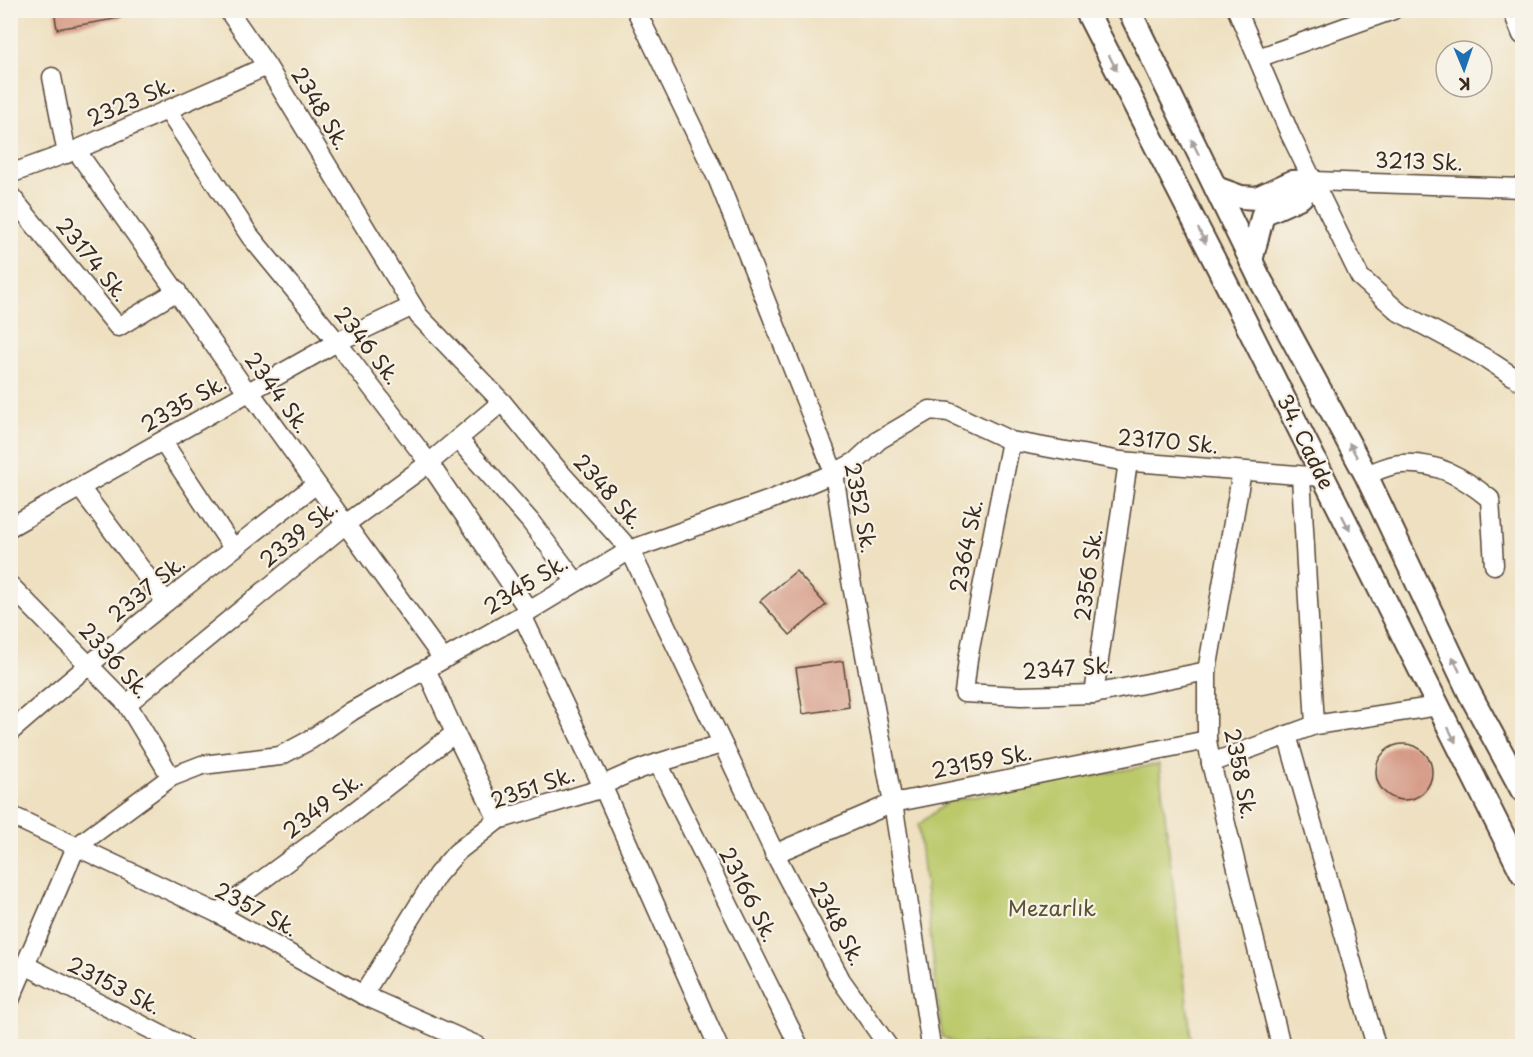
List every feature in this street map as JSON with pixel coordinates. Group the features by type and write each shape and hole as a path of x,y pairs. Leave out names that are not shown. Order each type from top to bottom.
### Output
{"main road":[{"name":"34. Cadde","path":"1086,10 1224,279 1312,476 1438,706 1522,873"},
{"name":"34. Cadde","path":"1129,10 1251,261 1366,475 1470,694 1522,790"},
{"path":"1216,188 1260,206 1301,197 1314,181"},
{"path":"1251,261 1260,206"}],"street":[{"name":"2348 Sk.","path":"228,10 267,66 419,316 502,402 558,470 630,550 774,854 841,980 888,1047"},
{"name":"2352 Sk.","path":"636,10 718,180 834,473 893,803 931,1047"},
{"path":"1237,10 1290,134 1360,277 1400,312 1485,358 1522,382"},
{"path":"1258,58 1394,10"},
{"path":"1512,10 1522,35"},
{"name":"2323 Sk.","path":"10,174 72,152 267,66"},
{"name":"2344 Sk.","path":"52,77 72,152 177,291 243,387 250,392 315,485 347,523 443,659"},
{"name":"2346 Sk.","path":"168,111 250,236 337,342 429,463 526,613 718,1047"},
{"name":"3213 Sk.","path":"1314,181 1522,188"},
{"name":"23174 Sk.","path":"10,195 118,327 177,291"},
{"name":"2335 Sk.","path":"10,527 81,489 337,342 413,306"},
{"name":"2339 Sk.","path":"128,704 347,523 429,463 502,402"},
{"name":"2345 Sk.","path":"76,848 171,777 202,765 280,756 310,740 352,711 526,613 630,550 770,500 834,473 855,462 879,440 930,410 949,412 1011,441"},
{"path":"458,439 530,520 576,582"},
{"name":"23170 Sk.","path":"1011,441 1128,462 1312,476"},
{"name":"2364 Sk.","path":"968,659 1011,441"},
{"path":"163,442 233,548"},
{"name":"2356 Sk.","path":"1094,694 1128,462"},
{"path":"1366,475 1400,463 1440,468 1468,481 1490,499 1494,565"},
{"name":"2358 Sk.","path":"1242,471 1207,671 1207,740 1281,1047"},
{"path":"1312,476 1315,724"},
{"name":"2337 Sk.","path":"10,732 89,664 315,485"},
{"path":"81,489 166,602"},
{"name":"2336 Sk.","path":"10,585 128,704 171,777"},
{"name":"2347 Sk.","path":"968,659 964,693 1021,696 1094,694 1207,671"},
{"path":"426,669 498,820"},
{"path":"1211,763 1315,724 1438,706"},
{"name":"2349 Sk.","path":"217,913 337,825 455,733"},
{"path":"1287,735 1376,1047"},
{"name":"23159 Sk.","path":"774,854 893,803 1207,740"},
{"name":"2351 Sk.","path":"363,994 437,876 457,852 498,820 594,791 602,785 657,763 722,744"},
{"name":"23166 Sk.","path":"657,763 799,1047"},
{"name":"2357 Sk.","path":"10,815 217,913 363,994 478,1047"},
{"path":"10,1000 76,848"},
{"name":"23153 Sk.","path":"25,964 183,1047"}],"green space":[{"name":"Mezarlık","path":"1159,764 1192,1046 959,1044 942,1037 918,825 949,801"}],"building":[{"path":"54,10 120,10 121,18 57,29"},
{"path":"796,571 826,605 790,635 760,601"},
{"path":"843,661 849,707 803,714 796,668"},
{"path":"1398,744 1410,744 1420,748 1428,756 1432,772 1428,788 1420,796 1410,800 1398,800 1388,796 1380,788 1376,778 1376,766 1380,756 1388,748"}]}
